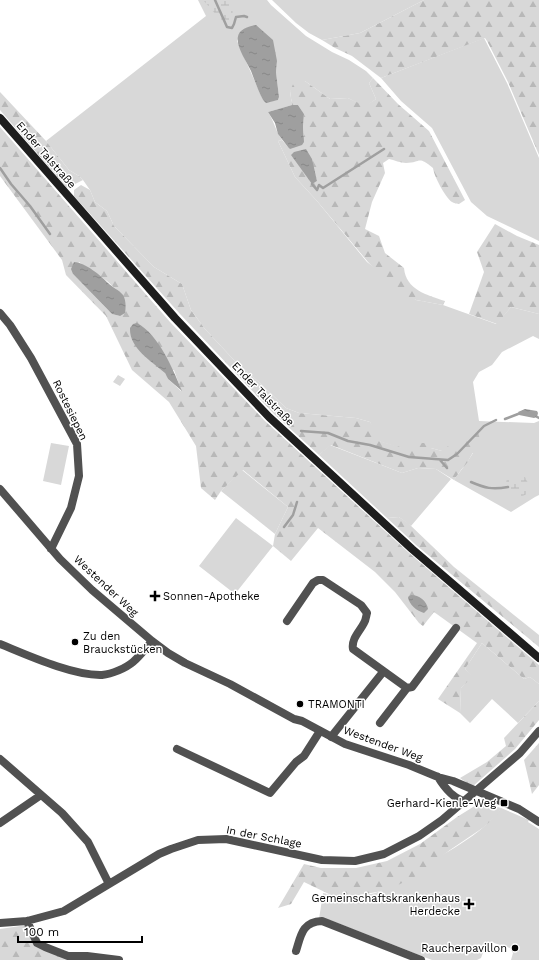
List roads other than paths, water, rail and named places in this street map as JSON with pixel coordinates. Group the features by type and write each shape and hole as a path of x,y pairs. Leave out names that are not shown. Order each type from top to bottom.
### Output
{"main road":[{"name":"Ender Talstraße","path":"0,118 175,318 269,418 412,549 539,658"}],"street":[{"name":"Rostesiepen","path":"0,313 10,324 31,358 77,444 79,476 71,508 51,549"},
{"name":"Westender Weg","path":"0,490 51,549 92,590 168,653 345,744 409,765 475,791"},
{"path":"287,621 314,583 318,580 323,580 361,605 367,613 365,622 353,641 353,649 407,688"},
{"path":"380,723 407,688 412,687 456,628"},
{"path":"0,644 49,663 82,672 103,675 119,670 133,662 152,641"},
{"path":"331,737 383,672"},
{"path":"177,749 270,792 296,762 304,756 320,731"},
{"name":"In der Schlage","path":"0,923 27,921 64,911 159,854 172,848 198,840 226,839 322,860 355,861 384,854 419,836 441,821 520,754 539,731"},
{"path":"0,759 62,813 88,842 109,884"},
{"name":"Westender Weg","path":"438,777 442,784 456,798 463,801"},
{"path":"475,791 519,809 539,822"},
{"path":"0,823 41,795"},
{"path":"27,921 37,943 45,948 68,956 88,956 119,960"},
{"path":"296,951 305,927 312,922 322,921 421,960"}],"water":[{"path":"256,25 273,40 277,61 276,72 279,97 278,100 266,103 261,97 238,44 240,32 246,28"},
{"path":"292,105 298,105 304,114 304,142 302,145 290,149 278,134 275,123 268,112"},
{"path":"306,149 312,159 317,181 312,184 291,155 294,152"},
{"path":"74,262 83,265 101,276 123,295 126,306 125,313 120,316 112,314 73,274 71,269"},
{"path":"137,323 145,328 159,344 170,363 182,391 168,379 165,373 142,354 133,342 130,328 133,324"},
{"path":"525,409 537,411 537,417 534,418 519,415 518,412"},
{"path":"411,595 420,597 426,603 428,609 424,613 412,605 408,597"}],"waterway":[{"path":"215,0 227,27 232,28 236,17 247,17"},
{"path":"312,184 317,190 319,185 323,188 384,149"},
{"path":"0,168 50,234"},
{"path":"505,419 518,414"},
{"path":"301,431 328,433 348,441 370,445 409,457 448,460 457,454 484,426 496,420"},
{"path":"440,460 447,468"},
{"path":"471,482 489,488 508,487"},
{"path":"284,527 293,515 297,502"}],"place":[{"name":"Sonnen-Apotheke","path":"155,596"},
{"name":"Zu den Brauckstücken","path":"75,642"},
{"name":"TRAMONTI","path":"300,704"},
{"name":"Gerhard-Kienle-Weg","path":"504,803"},
{"name":"Gemeinschaftskrankenhaus Herdecke","path":"469,904"},
{"name":"Raucherpavillon","path":"515,948"}]}
